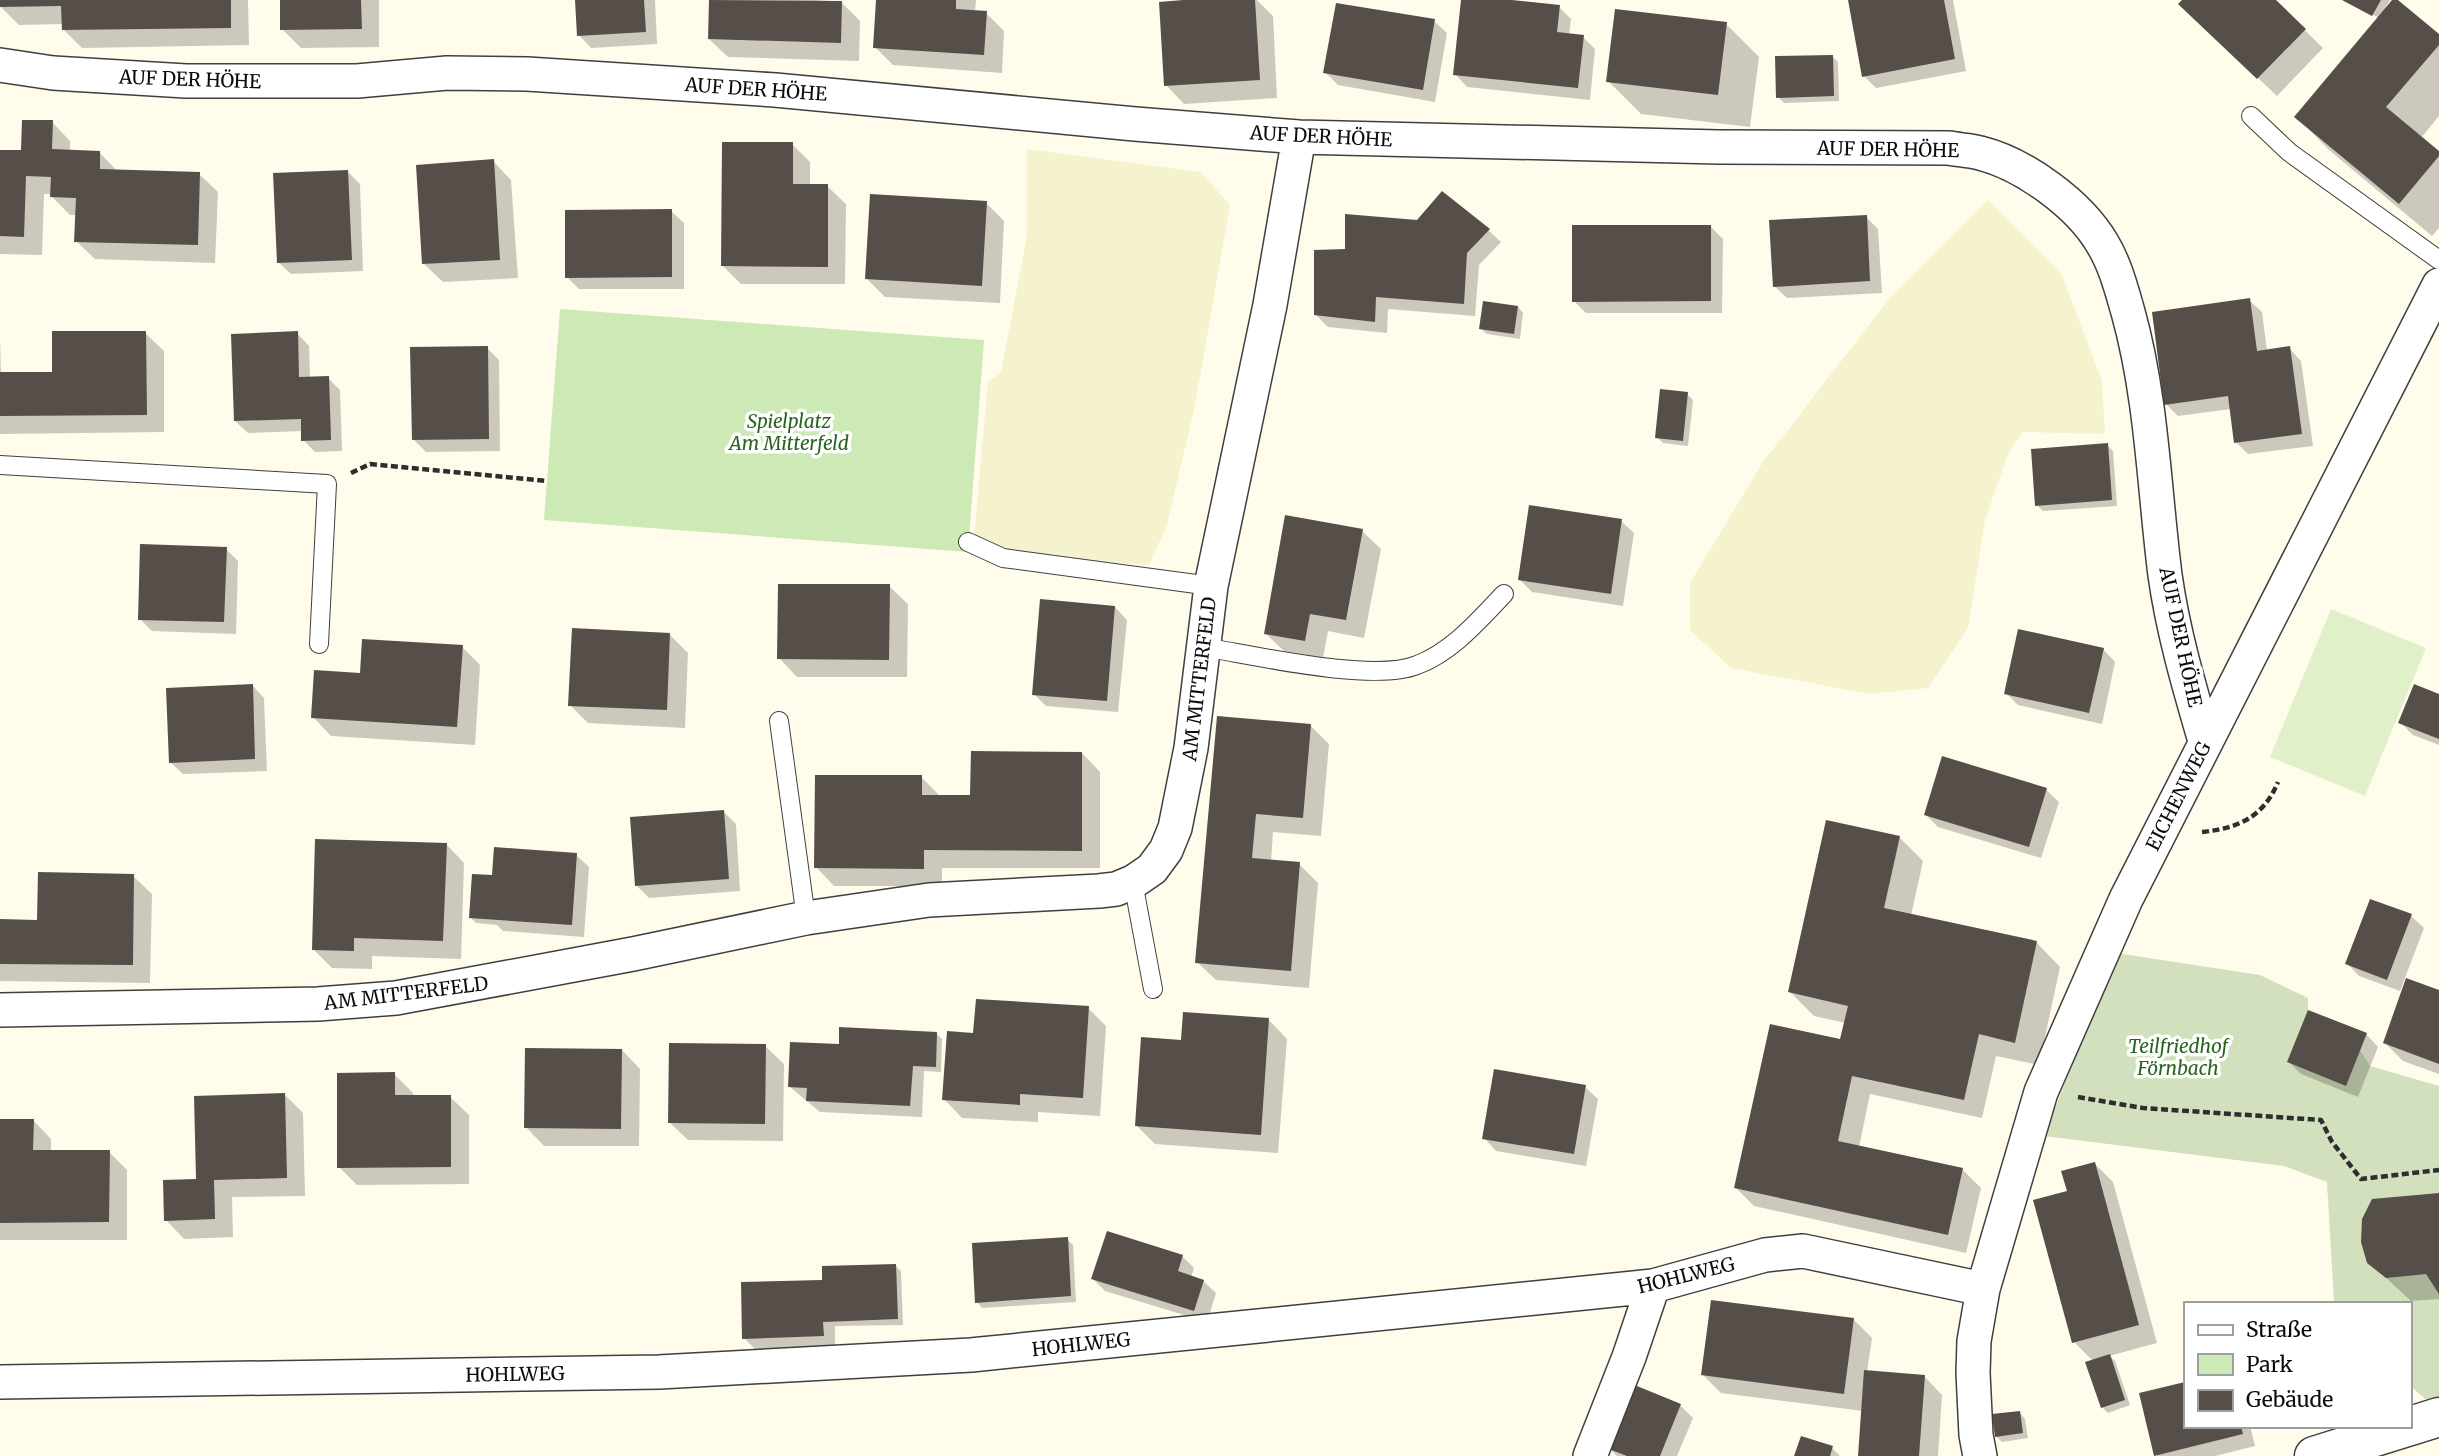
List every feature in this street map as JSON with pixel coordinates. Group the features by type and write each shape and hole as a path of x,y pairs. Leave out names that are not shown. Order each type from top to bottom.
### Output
{"street":[{"name":"AUF DER HÖHE","path":"0,65 53,72 186,81 356,81 447,73 527,74 775,89 1121,123 1299,137 1719,147 1949,148 1981,153 2035,177 2082,216 2101,241 2113,265 2136,340 2173,620 2205,741"},
{"name":"AM MITTERFELD","path":"0,1010 305,1005 396,998 633,954 806,918 929,900 1100,891 1116,889 1133,882 1152,869 1166,850 1175,828 1191,748 1211,586 1270,305 1299,137"},
{"name":"EICHENWEG","path":"1983,1289 2041,1092 2126,899 2439,285"},
{"name":"HOHLWEG","path":"0,1382 659,1372 971,1356 1653,1286 1765,1255 1803,1251 1983,1289"},
{"path":"1590,1456 1629,1357 1653,1286"},
{"path":"1980,1456 1973,1373 1974,1341 1983,1289"},
{"path":"2411,1426 2439,1417"},
{"path":"2314,1456 2404,1428"}],"lane":[{"path":"2251,116 2290,152 2439,260"},
{"path":"0,465 327,484 319,643"},
{"path":"968,542 1003,558 1211,586"},
{"path":"1203,647 1342,669 1379,671 1416,666 1459,640 1504,594"},
{"path":"779,721 806,918"},
{"path":"1133,882 1153,989"}],"path":[{"path":"327,484 370,464 547,481"},
{"path":"2165,821 2184,831 2203,832 2228,828 2250,819 2266,803 2278,782"},
{"path":"2041,1092 2143,1108 2321,1120 2332,1142 2361,1179 2439,1170"}],"green space":[{"path":"1027,149 1201,172 1230,205 1195,405 1167,525 1149,565 1047,557 995,547 974,538 988,382 1001,373 1027,235"},
{"path":"1988,200 2061,273 2102,381 2105,434 2022,432 2008,454 1985,520 1968,628 1928,688 1869,694 1731,668 1690,630 1690,583 1763,462 1890,298"},
{"name":"Spielplatz Am Mitterfeld","path":"560,309 984,340 968,552 544,520"},
{"path":"2331,609 2426,648 2365,796 2270,757"},
{"name":"Teilfriedhof Förnbach","path":"2116,953 2260,975 2308,998 2308,1010 2367,1033 2360,1050 2370,1066 2439,1086 2439,1399 2429,1402 2411,1387 2411,1302 2334,1302 2327,1182 2284,1166 2044,1136"}],"building":[{"path":"0,0 231,0 231,28 62,30 61,6 0,7"},
{"path":"280,0 361,0 362,29 280,30"},
{"path":"575,0 644,0 646,32 577,36"},
{"path":"709,0 842,1 841,43 708,39"},
{"path":"876,0 956,0 956,9 987,11 984,55 873,48"},
{"path":"1255,0 1260,80 1164,86 1159,2"},
{"path":"1461,0 1512,0 1560,5 1557,32 1584,35 1578,88 1453,75"},
{"path":"1848,0 1944,0 1955,59 1862,77"},
{"path":"2182,0 2276,0 2306,29 2257,79 2178,4"},
{"path":"2342,0 2381,0 2372,16"},
{"path":"2392,0 2398,0 2439,34 2439,45 2386,107 2439,151 2439,156 2399,204 2294,117"},
{"path":"1336,3 1435,19 1423,90 1323,73"},
{"path":"1615,9 1727,22 1718,95 1606,82"},
{"path":"1833,55 1834,96 1776,98 1775,56"},
{"path":"22,120 53,120 52,149 100,151 100,169 200,172 198,245 74,242 76,198 50,197 51,177 26,176 24,237 0,236 0,150 21,150"},
{"path":"722,142 793,142 793,184 828,184 828,267 721,266"},
{"path":"494,159 500,260 422,264 416,165"},
{"path":"348,170 352,260 277,263 273,173"},
{"path":"1442,191 1490,229 1467,253 1464,304 1376,297 1375,322 1314,315 1314,250 1345,249 1345,214 1417,220"},
{"path":"870,194 987,201 982,286 865,279"},
{"path":"672,209 672,277 565,278 565,210"},
{"path":"1867,215 1870,281 1773,287 1769,220"},
{"path":"1572,225 1711,225 1711,301 1572,302"},
{"path":"2250,298 2257,351 2290,346 2302,434 2234,443 2228,396 2164,405 2152,312"},
{"path":"1483,301 1518,306 1514,334 1479,329"},
{"path":"52,331 146,331 147,415 0,416 0,372 52,372"},
{"path":"298,331 299,377 329,376 331,440 301,441 301,419 234,421 231,334"},
{"path":"488,346 489,439 412,440 410,347"},
{"path":"1660,389 1688,392 1683,441 1655,438"},
{"path":"2108,443 2112,500 2035,506 2031,449"},
{"path":"1529,505 1622,519 1611,594 1518,580"},
{"path":"1285,515 1363,529 1346,620 1310,614 1305,641 1264,634"},
{"path":"140,544 227,547 224,622 138,620"},
{"path":"778,584 890,584 889,660 777,659"},
{"path":"1040,599 1115,606 1107,701 1032,695"},
{"path":"572,628 670,633 667,710 568,706"},
{"path":"2018,629 2104,648 2089,713 2004,694"},
{"path":"362,639 463,645 457,727 311,718 314,670 360,673"},
{"path":"253,684 255,759 169,763 166,688"},
{"path":"2414,684 2439,694 2439,739 2398,723"},
{"path":"1217,716 1311,724 1303,818 1256,814 1252,858 1300,862 1291,971 1195,963"},
{"path":"971,751 1082,752 1082,851 924,850 924,869 814,868 815,775 922,775 922,795 970,795"},
{"path":"1942,756 2047,788 2029,847 1924,815"},
{"path":"724,810 729,879 635,886 630,817"},
{"path":"1826,820 1900,836 1884,908 2037,941 2015,1043 1979,1034 1964,1100 1852,1076 1838,1141 1963,1168 1948,1235 1734,1188 1770,1024 1840,1039 1848,1006 1788,992"},
{"path":"315,839 447,843 443,941 354,938 354,951 312,950"},
{"path":"494,847 577,853 572,925 469,918 472,874 492,875"},
{"path":"38,872 134,874 133,965 0,964 0,919 37,920"},
{"path":"2370,899 2412,914 2387,980 2345,964"},
{"path":"2406,978 2439,990 2439,1064 2383,1043"},
{"path":"976,999 1089,1006 1083,1098 1020,1094 1020,1105 942,1100 947,1031 973,1033"},
{"path":"2308,1010 2367,1033 2346,1086 2287,1062"},
{"path":"1183,1012 1269,1018 1261,1135 1135,1126 1141,1037 1181,1040"},
{"path":"839,1027 937,1032 936,1067 913,1066 910,1106 806,1101 807,1088 788,1087 790,1042 839,1044"},
{"path":"669,1043 766,1044 765,1124 668,1123"},
{"path":"525,1048 622,1049 621,1129 524,1128"},
{"path":"1494,1069 1586,1085 1574,1154 1482,1139"},
{"path":"395,1072 395,1095 451,1095 451,1167 337,1168 337,1073"},
{"path":"285,1093 287,1178 214,1180 215,1219 164,1221 163,1180 196,1179 194,1096"},
{"path":"0,1119 34,1119 33,1150 110,1150 109,1222 0,1223"},
{"path":"2095,1162 2139,1325 2072,1343 2033,1200 2067,1191 2061,1171"},
{"path":"2439,1193 2439,1294 2426,1274 2386,1278 2367,1263 2361,1242 2362,1219 2372,1199"},
{"path":"1107,1231 1183,1255 1178,1271 1204,1280 1194,1311 1091,1279"},
{"path":"1068,1237 1071,1296 975,1303 972,1243"},
{"path":"896,1264 898,1319 823,1322 824,1336 742,1339 741,1282 822,1280 822,1266"},
{"path":"1711,1300 1854,1318 1844,1394 1701,1375"},
{"path":"2110,1354 2125,1400 2101,1408 2085,1362"},
{"path":"1864,1370 1925,1375 1919,1456 1858,1456"},
{"path":"2184,1382 2184,1428 2242,1428 2243,1434 2154,1456 2139,1393"},
{"path":"1632,1384 1681,1404 1660,1456 1627,1456 1606,1448"},
{"path":"2020,1411 2023,1433 1995,1437 1992,1414"},
{"path":"1801,1436 1833,1446 1830,1456 1794,1456"}]}
